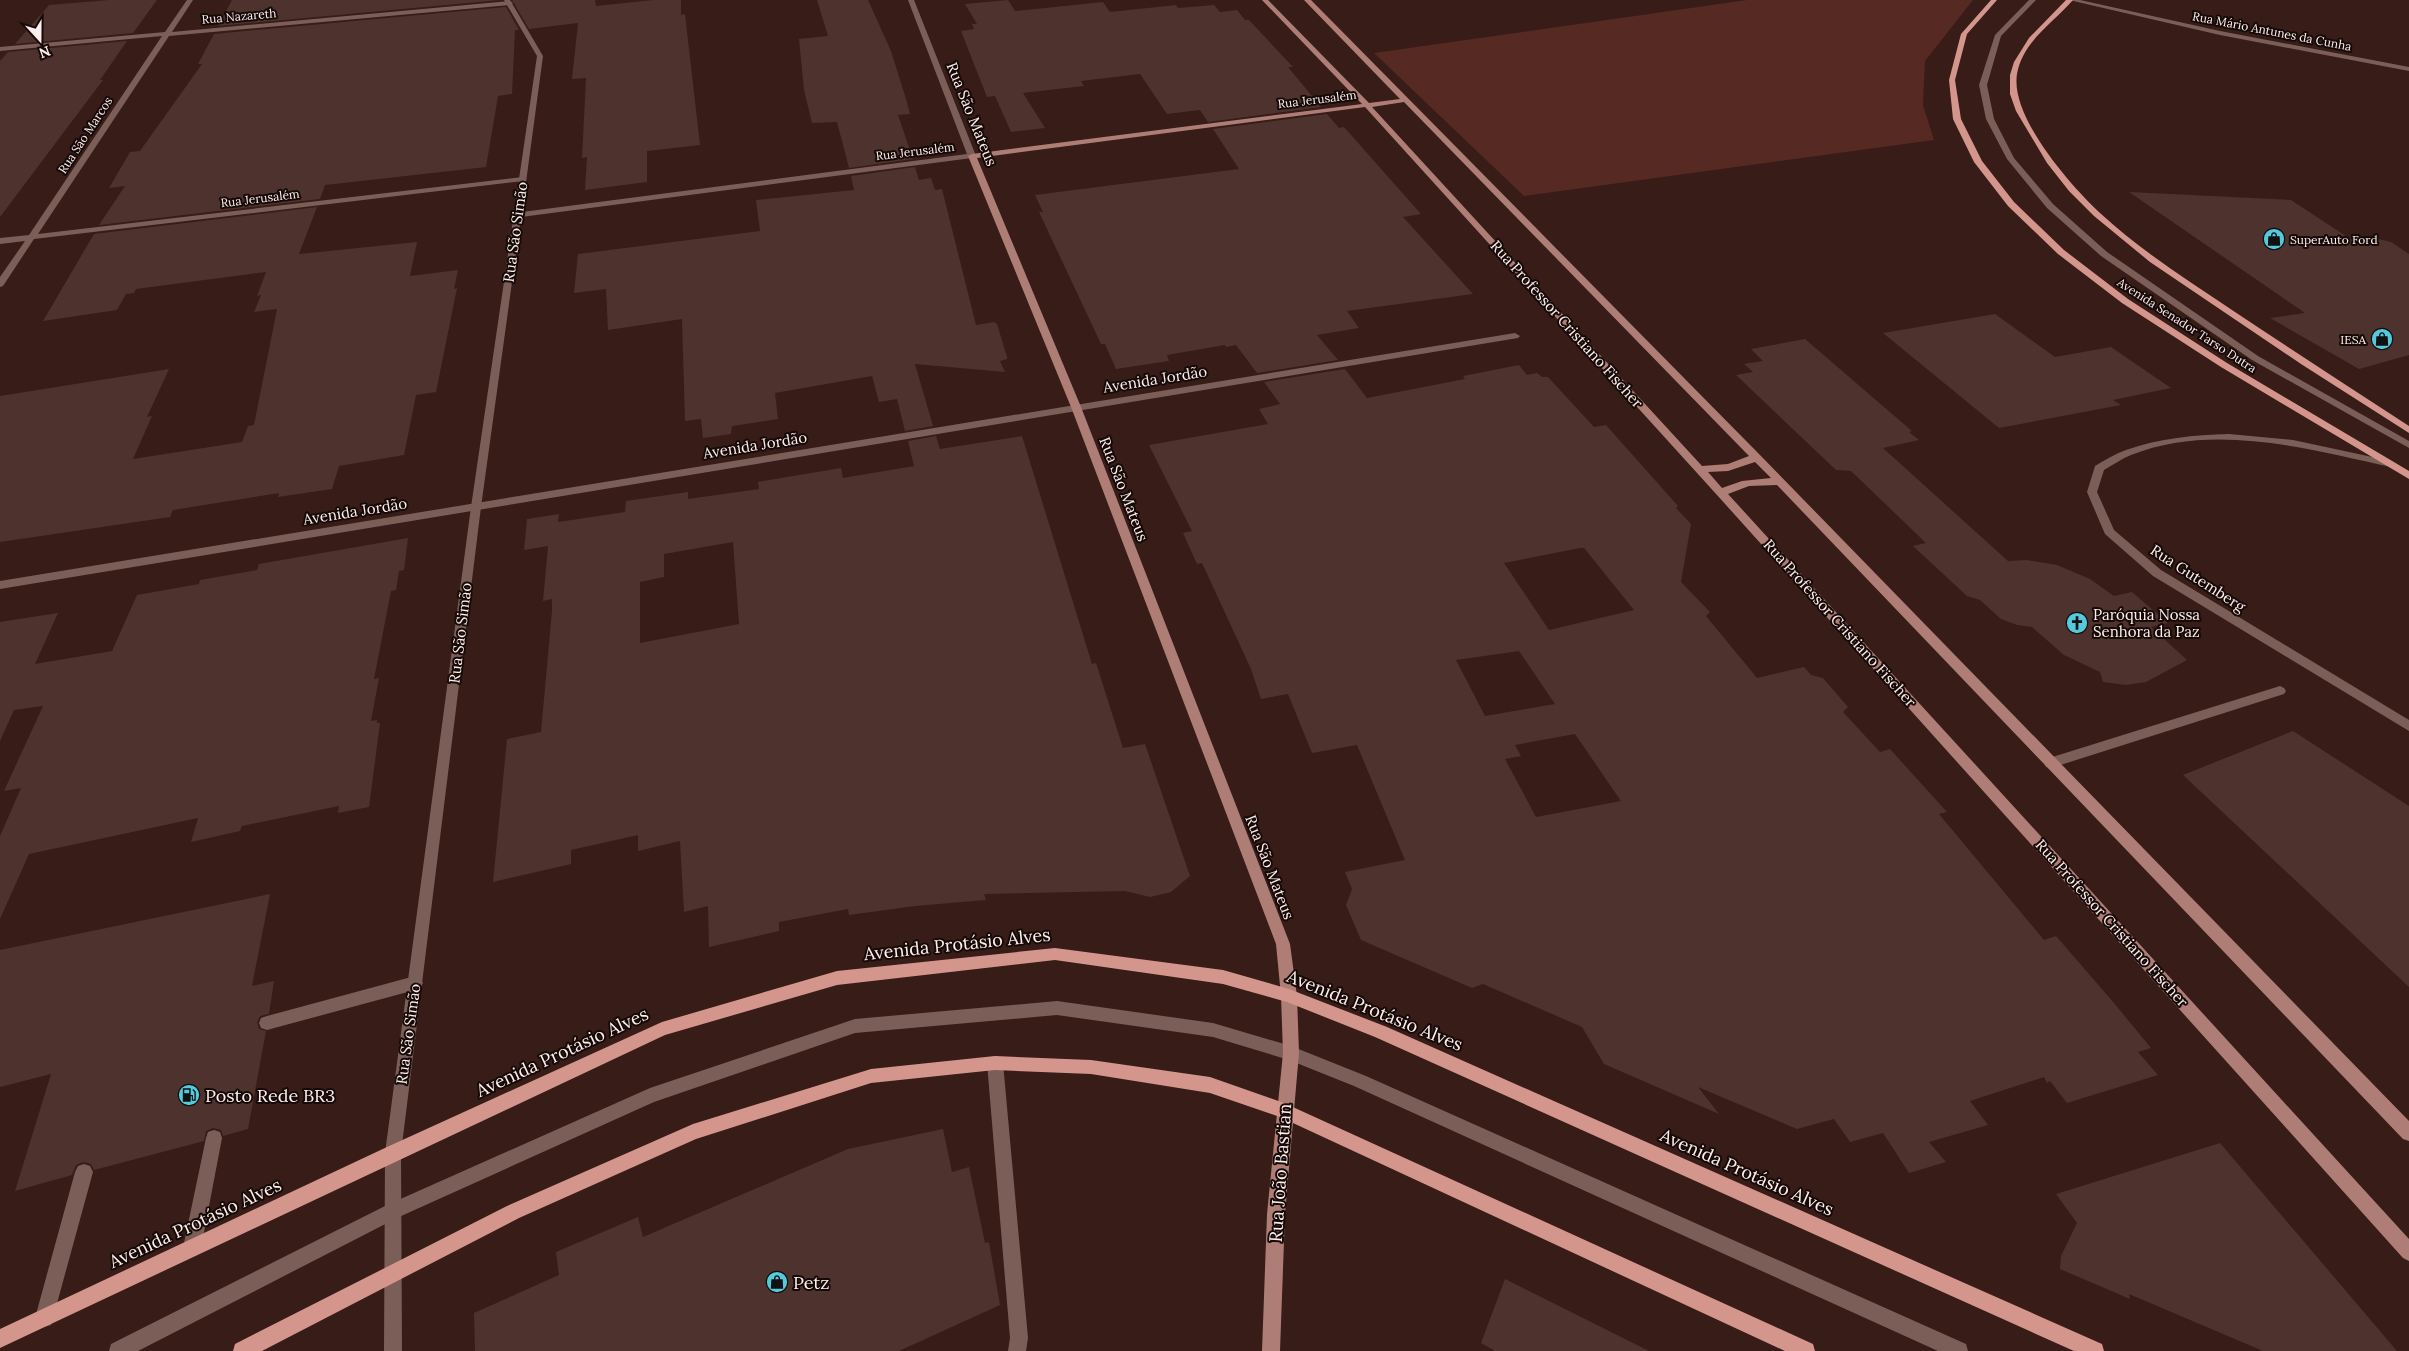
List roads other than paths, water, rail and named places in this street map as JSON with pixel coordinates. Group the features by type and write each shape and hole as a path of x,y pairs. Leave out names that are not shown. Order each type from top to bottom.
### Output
{"main road":[{"name":"Rua Professor Cristiano Fischer","path":"1265,0 1366,105 1721,493 2409,1252"},
{"path":"1307,0 1756,457 2409,1133"},
{"name":"Avenida Senador Tarso Dutra","path":"1994,0 1964,34 1952,80 1957,119 1978,162 2010,204 2061,252 2125,301 2224,365 2409,476"},
{"path":"2071,0 2032,36 2017,63 2013,89 2023,119 2044,156 2089,208 2146,256 2286,351 2409,430"},
{"name":"Rua Jerusalém","path":"972,156 1406,100"},
{"name":"Rua São Mateus","path":"972,156 1076,407 1283,944 1289,996"},
{"path":"1699,469 1731,468 1743,465 1756,457"},
{"path":"1721,493 1740,484 1760,481 1779,482"},
{"name":"Avenida Protásio Alves","path":"0,1339 393,1153 662,1029 837,978 1055,954 1223,977 1289,996 1390,1036 2094,1351"},
{"name":"Rua João Bastian","path":"1271,1351 1276,1214 1284,1111 1291,1054 1289,996"},
{"path":"242,1351 392,1276 513,1212 693,1132 871,1076 995,1063 1091,1067 1210,1085 1284,1111 1806,1351"}],"street":[{"name":"Rua São Marcos","path":"0,284 165,34 190,0"},
{"name":"Rua São Mateus","path":"910,0 972,156"},
{"path":"2033,0 1998,35 1983,84 1990,119 2011,159 2050,206 2104,254 2255,358 2409,445"},
{"name":"Rua Mário Antunes da Cunha","path":"2071,0 2220,33 2409,69"},
{"name":"Rua Nazareth","path":"0,49 509,2"},
{"name":"Rua São Simão","path":"393,1351 393,1153 476,507 540,56 509,2"},
{"name":"Rua Jerusalém","path":"518,215 972,156"},
{"name":"Rua Jerusalém","path":"0,241 523,179"},
{"name":"Avenida Jordão","path":"0,585 1515,336"},
{"name":"Rua Gutemberg","path":"2391,464 2271,438 2221,435 2175,440 2128,452 2099,468 2092,492 2109,532 2157,572 2409,726"},
{"path":"2051,763 2280,691"},
{"path":"267,1023 415,983"},
{"path":"118,1351 393,1211 650,1096 855,1026 1057,1008 1213,1030 1291,1054 1360,1081 1960,1351"},
{"path":"995,1063 1019,1338 1016,1351"},
{"path":"192,1248 214,1138"},
{"path":"44,1318 84,1172"}],"place":[{"name":"SuperAuto Ford","path":"2274,239"},
{"name":"IESA","path":"2382,339"},
{"name":"Paróquia Nossa Senhora da Paz","path":"2077,623"},
{"name":"Posto Rede BR3","path":"189,1095"},
{"name":"Petz","path":"777,1282"}]}
